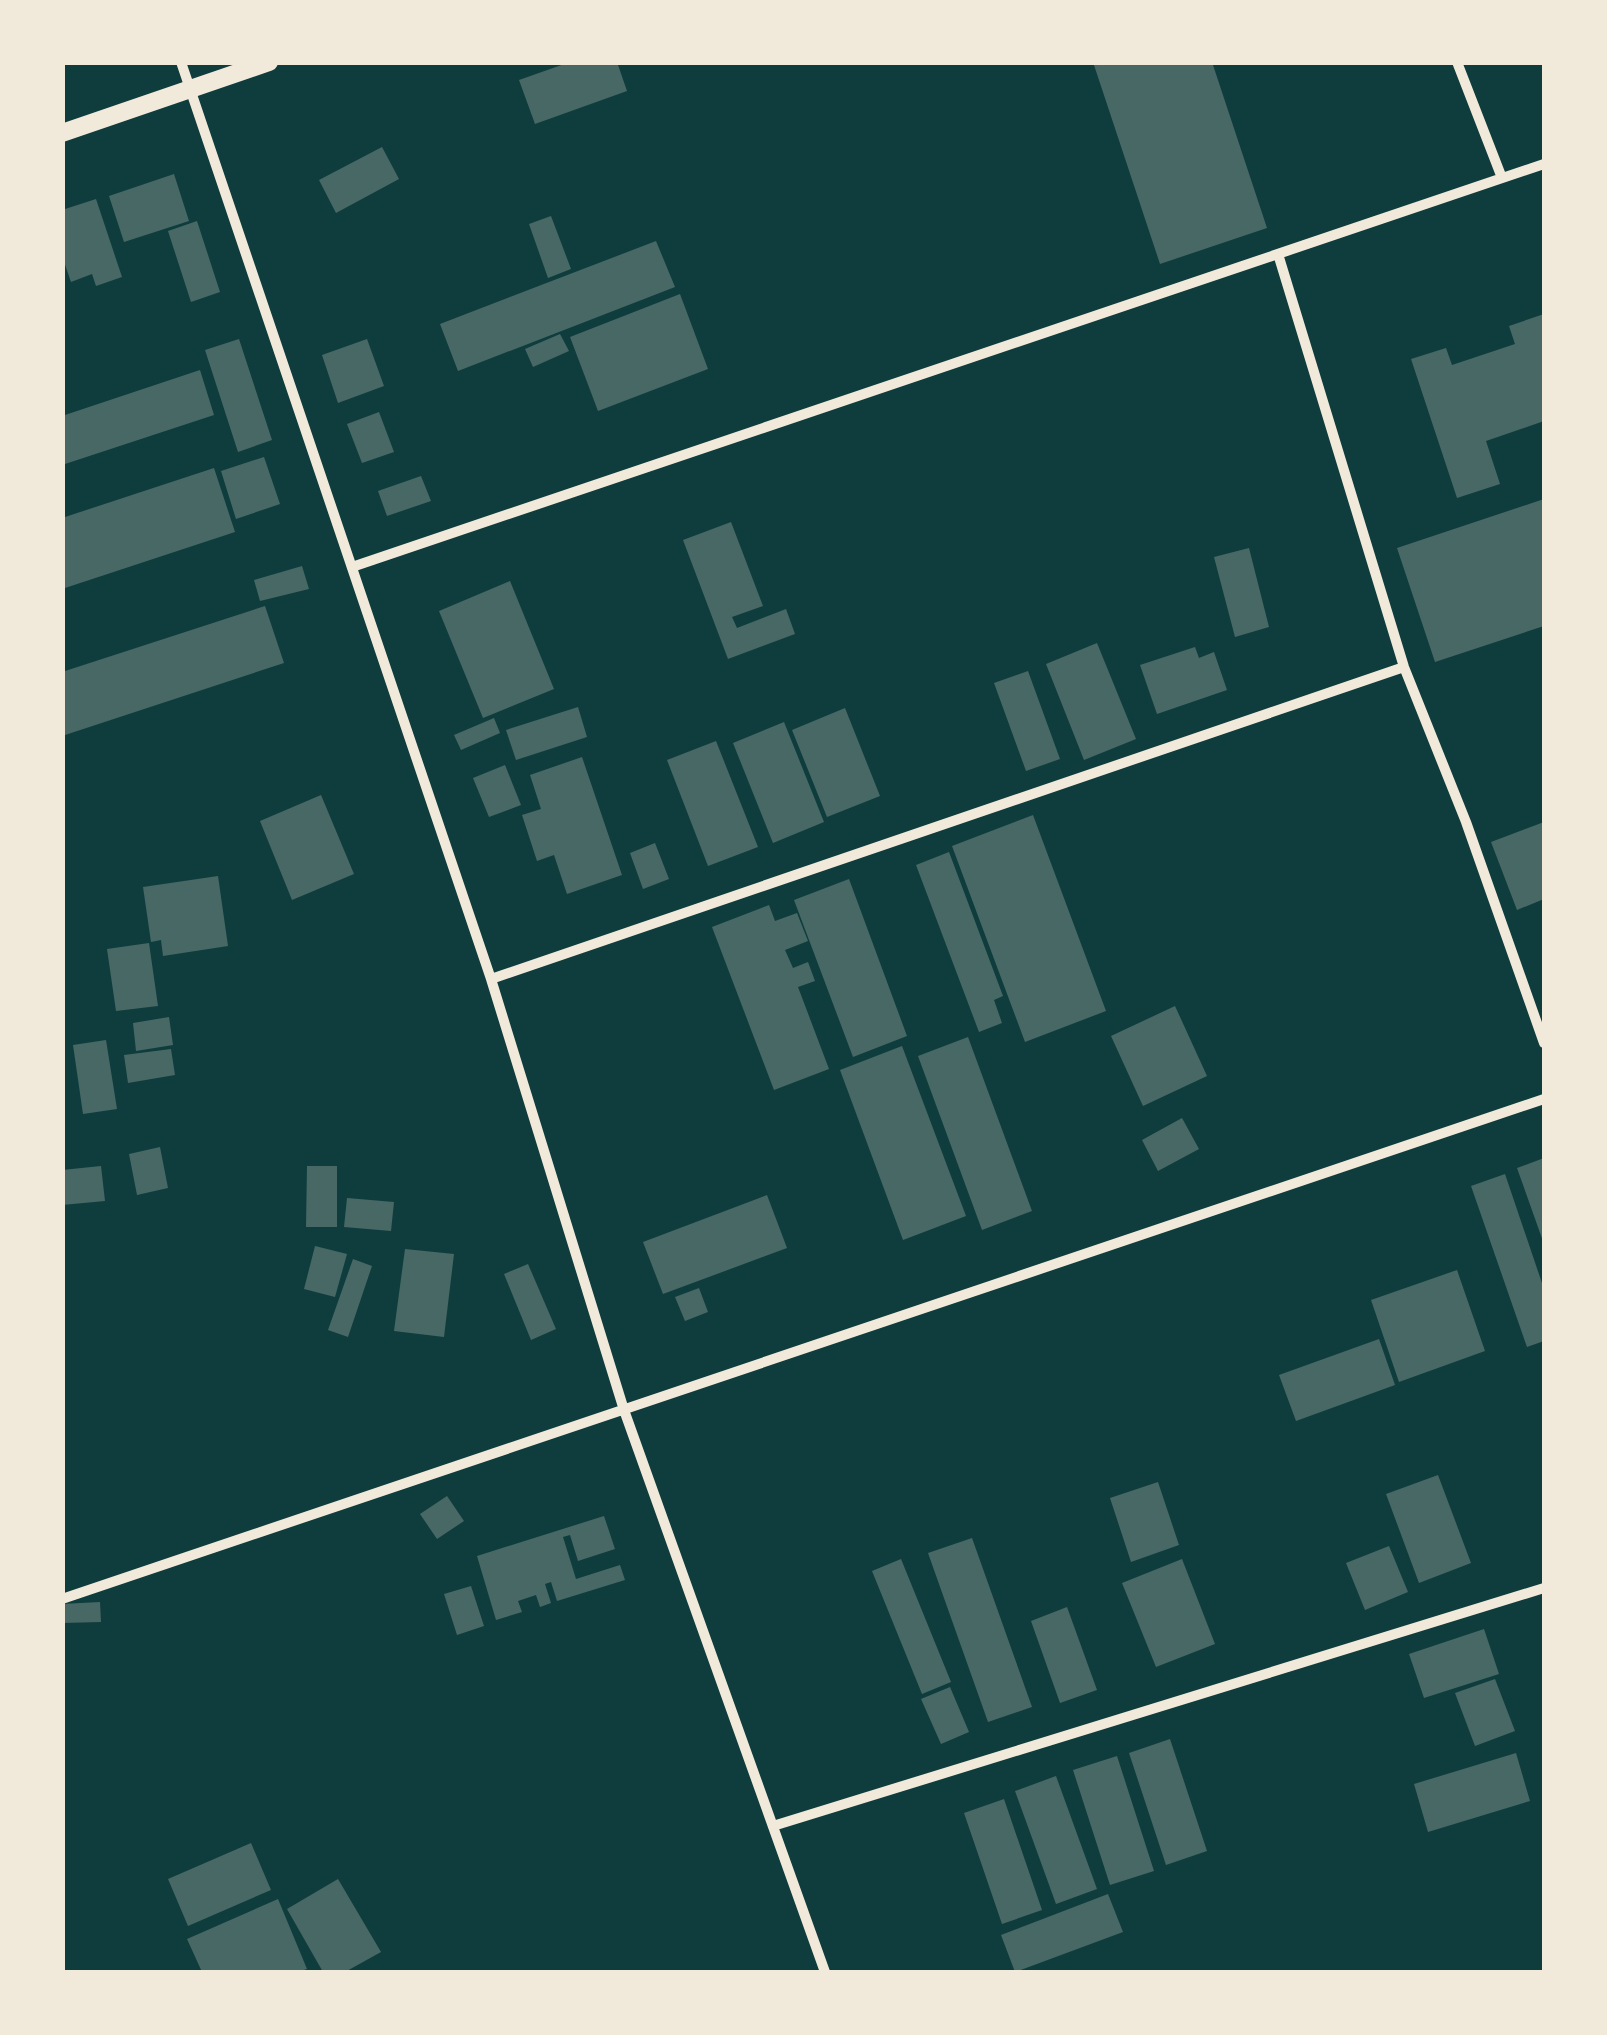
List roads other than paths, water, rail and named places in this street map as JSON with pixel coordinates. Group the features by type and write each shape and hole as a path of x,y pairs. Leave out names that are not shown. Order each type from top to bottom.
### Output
{"street":[{"path":"180,62 491,979 624,1410 825,1972"},
{"path":"62,133 269,62"},
{"path":"1458,62 1502,178"},
{"path":"352,567 1544,164"},
{"path":"1278,254 1404,666 1466,822 1544,1043"},
{"path":"491,979 1404,666"},
{"path":"62,1600 1544,1099"},
{"path":"773,1826 1544,1588"}]}
